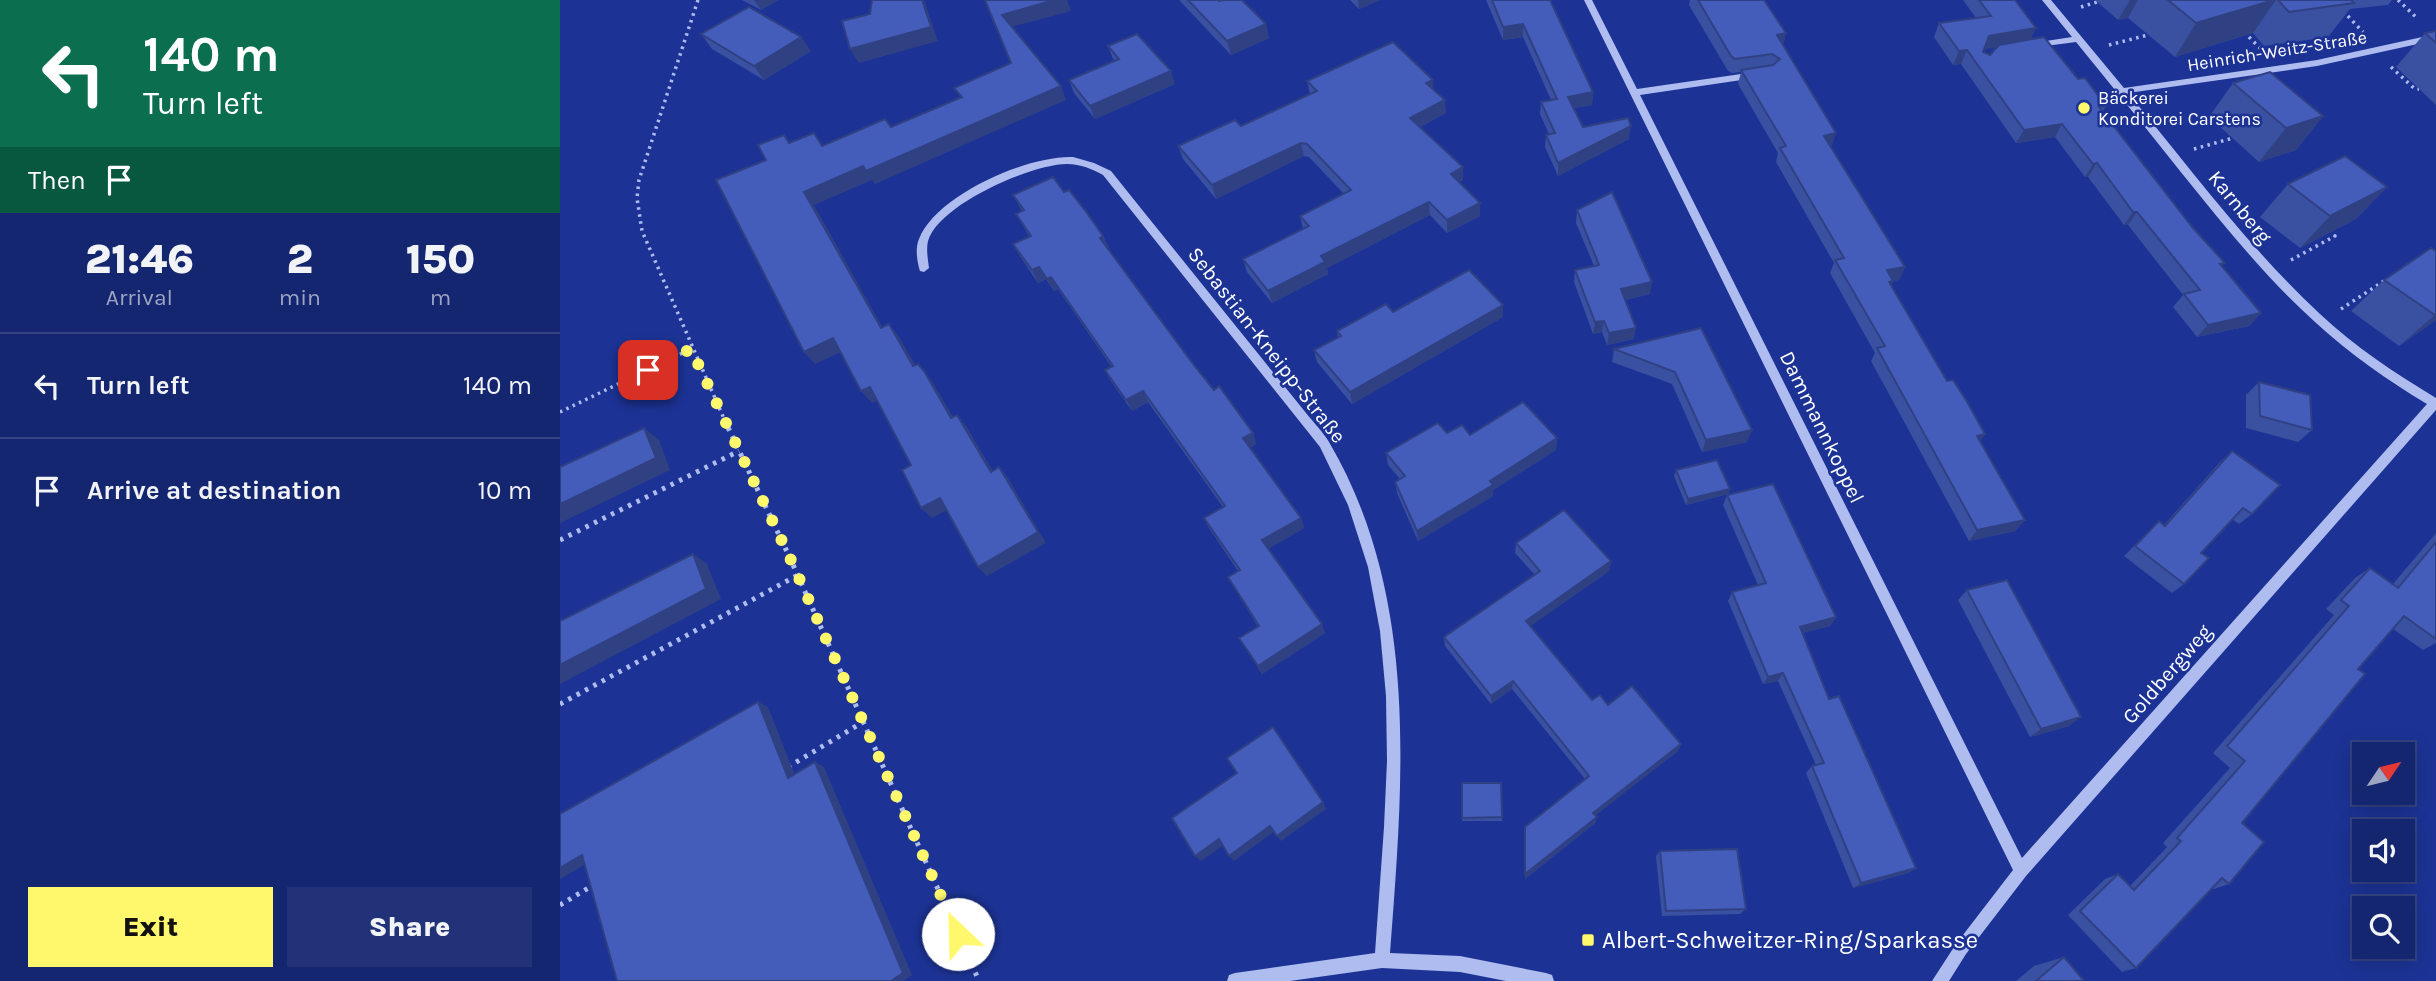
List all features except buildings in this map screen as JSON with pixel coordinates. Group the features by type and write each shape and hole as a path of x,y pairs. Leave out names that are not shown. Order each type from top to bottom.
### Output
{"street":[{"name":"Dammannkoppel","path":"1588,0 2021,871"},
{"name":"Karnberg","path":"2046,0 2269,272 2320,323 2376,366 2435,403"},
{"name":"Heinrich-Weitz-Straße","path":"2122,91 2280,68 2378,51 2436,37"},
{"path":"2024,48 2078,39"},
{"path":"1634,93 1769,74"},
{"name":"Sebastian-Kneipp-Straße","path":"924,268 923,241 939,216 963,198 1059,160 1093,165 1107,173 1324,444 1348,486 1366,531 1388,625 1396,745 1382,960"},
{"name":"Goldbergweg","path":"1940,981 2021,871 2435,403"},
{"path":"1235,981 1382,960 1460,964 1546,981"}],"path":[{"path":"698,0 639,180 637,198 642,230 691,349 797,575 979,981"},
{"path":"2340,8 2415,89 2419,89"},
{"path":"2242,30 2280,68"},
{"path":"2088,51 2148,34"},
{"path":"2173,155 2233,138"},
{"path":"2269,272 2334,236 2330,233"},
{"path":"2320,323 2387,278"},
{"path":"2370,290 2375,294"},
{"path":"560,412 691,349"},
{"path":"560,540 738,451"},
{"path":"560,704 797,575"},
{"path":"781,771 863,722"},
{"path":"560,905 607,877"}],"place":[{"name":"Bäckerei Konditorei Carstens","path":"2084,108"},
{"name":"Albert-Schweitzer-Ring/Sparkasse","path":"1588,940"}],"route":[{"path":"648,370 691,349 790,558 958,934"}]}
